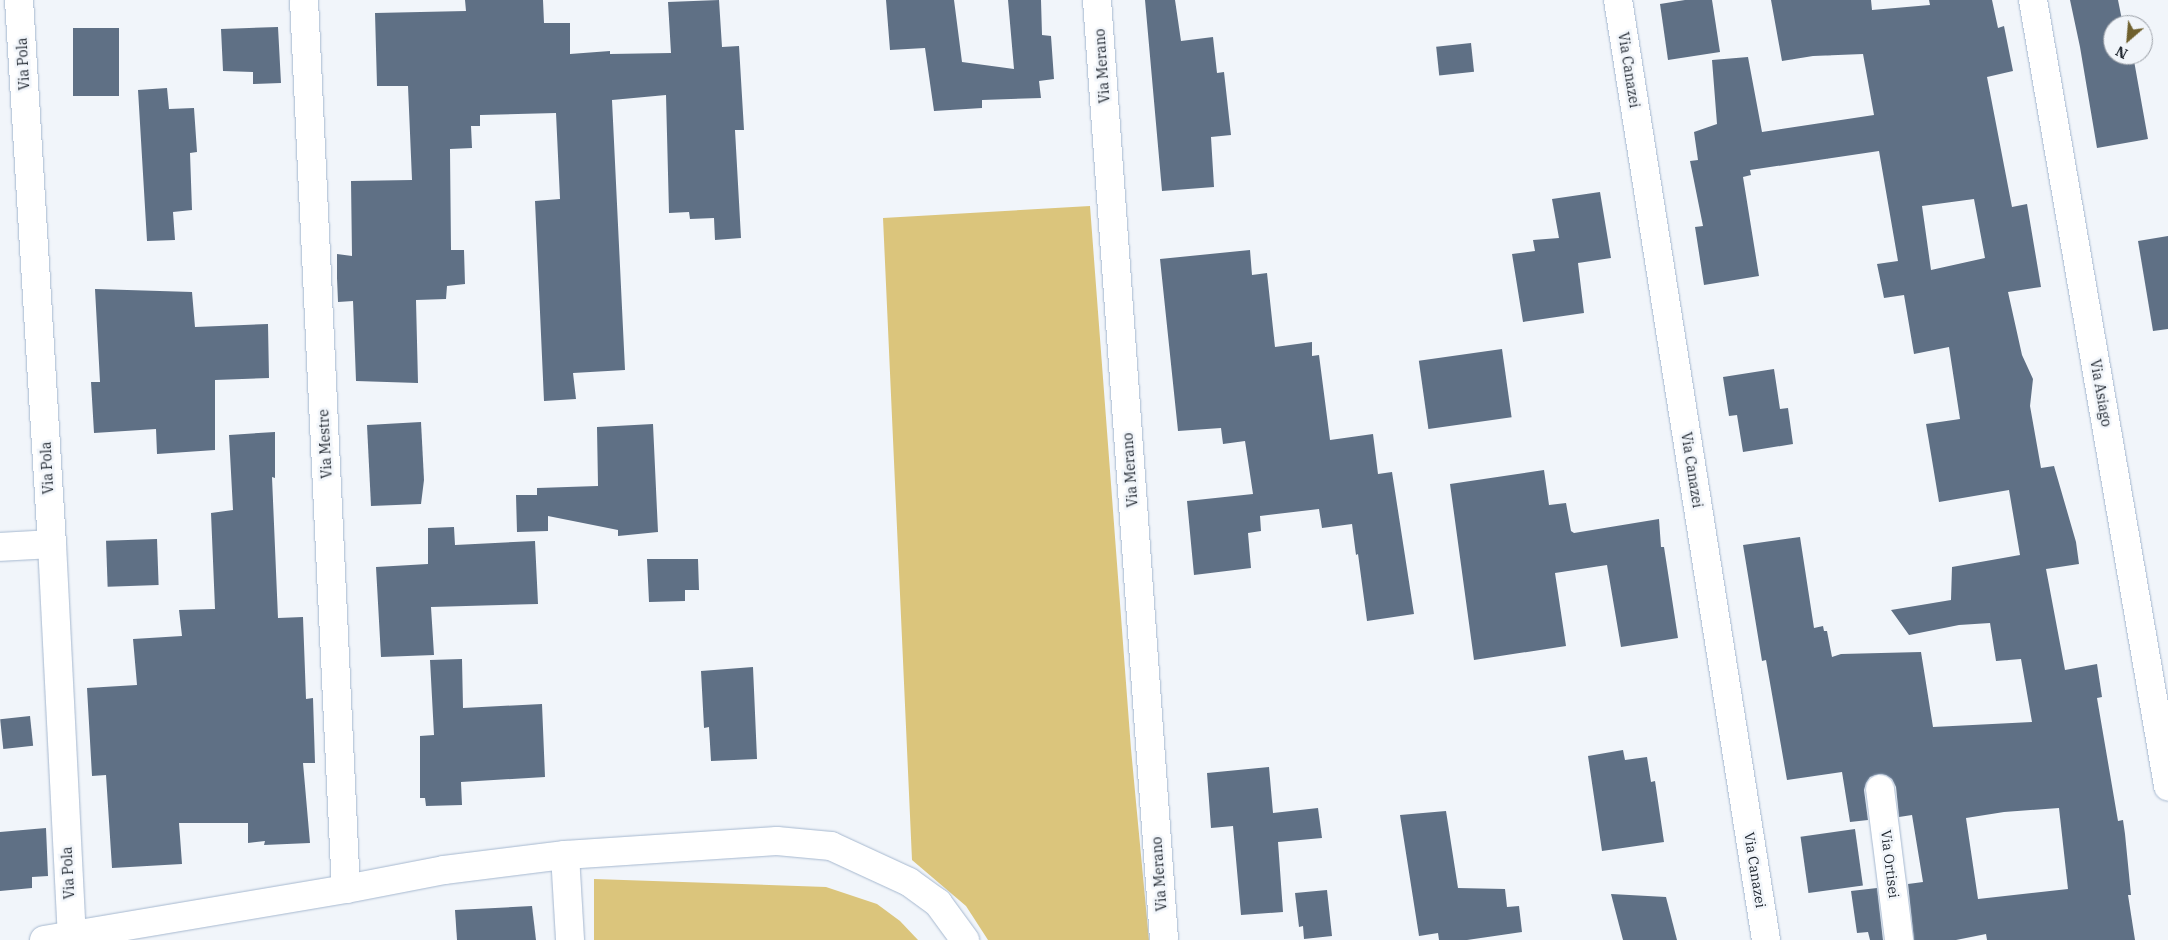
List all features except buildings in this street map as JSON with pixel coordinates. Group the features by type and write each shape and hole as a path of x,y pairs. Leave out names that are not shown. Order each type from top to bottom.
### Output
{"street":[{"name":"Via Pola","path":"19,0 52,544 72,937"},
{"name":"Via Mestre","path":"304,0 346,889"},
{"name":"Via Merano","path":"1097,0 1164,940"},
{"name":"Via Canazei","path":"1618,0 1766,940"},
{"name":"Via Asiago","path":"2033,0 2168,786"},
{"path":"0,547 52,544"},
{"name":"Via Ortisei","path":"1880,789 1899,940"},
{"path":"44,940 72,937 444,870 565,856 777,841 831,846 909,882 938,903 965,940"},
{"path":"565,856 570,940"}],"shaded area":[{"path":"1090,206 1131,749 1149,940 988,940 966,906 912,860 883,218"},
{"path":"594,879 826,887 877,904 900,921 918,940 594,940"}]}
